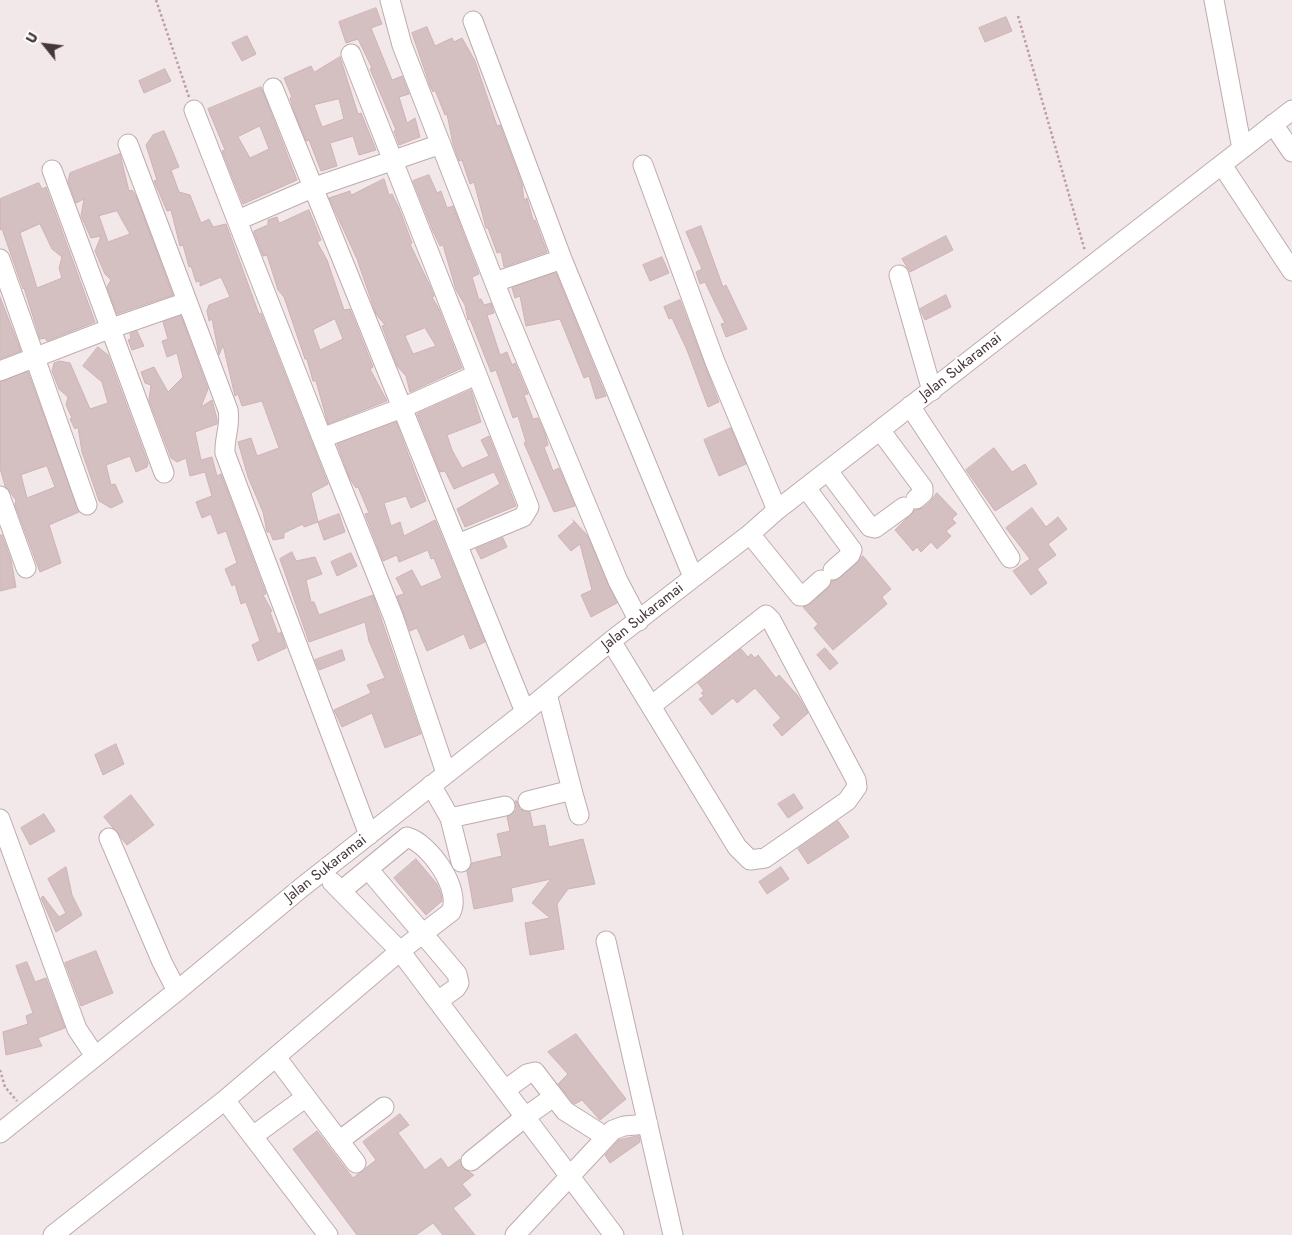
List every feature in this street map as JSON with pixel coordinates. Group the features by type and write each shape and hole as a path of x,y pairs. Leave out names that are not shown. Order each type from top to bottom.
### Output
{"street":[{"path":"390,0 400,39 495,282 618,581 638,621"},
{"path":"1214,0 1240,137"},
{"path":"473,22 562,259 693,577"},
{"path":"350,54 529,507 523,517 458,544"},
{"path":"272,88 525,712"},
{"path":"194,110 382,588 446,773"},
{"name":"Jalan Sukaramai","path":"0,1133 611,641 750,534 777,510 910,406 932,391 1222,165 1240,137 1273,124 1292,110"},
{"path":"1273,124 1292,152"},
{"path":"128,144 228,410 230,419 224,445 225,453 369,835"},
{"path":"238,220 312,188 441,144"},
{"path":"643,165 715,362 777,510"},
{"path":"1222,165 1292,271"},
{"path":"52,170 109,329 164,473"},
{"path":"0,259 87,506"},
{"path":"495,282 562,259"},
{"path":"900,275 932,391"},
{"path":"0,371 109,329 187,302"},
{"path":"322,438 402,408 476,375"},
{"path":"910,406 1010,558"},
{"path":"828,471 870,527 875,528 923,493 922,486 880,430"},
{"path":"750,534 800,596 803,596 850,555 852,550 806,488"},
{"path":"0,496 26,568"},
{"path":"611,641 737,847 750,860 765,858 847,801 857,787 856,780 771,620 766,616 651,706"},
{"path":"547,694 579,815"},
{"path":"431,785 450,818 461,862"},
{"path":"528,801 572,790"},
{"path":"450,818 505,806"},
{"path":"0,819 78,1029 95,1056"},
{"path":"52,1235 225,1100 400,951 451,912 454,906 451,888 440,865 417,841 407,837 400,840 341,891"},
{"path":"109,838 162,962 177,991"},
{"path":"368,869 459,979 456,988 438,1001"},
{"path":"323,872 400,951 614,1235"},
{"path":"606,941 673,1235"},
{"path":"276,1056 356,1162"},
{"path":"505,1090 527,1074 534,1072 539,1076 552,1098 576,1119 606,1138"},
{"path":"253,1136 306,1097"},
{"path":"471,1161 525,1117 552,1098"},
{"path":"225,1100 328,1235"},
{"path":"339,1141 384,1107"},
{"path":"515,1235 613,1130 624,1126 648,1124"}],"path":[{"path":"156,0 194,110"},
{"path":"1018,16 1082,242"},
{"path":"0,1070 5,1087 26,1112"}],"building":[{"path":"376,8 382,24 371,28 392,80 402,76 409,94 399,97 407,123 415,118 420,137 399,145 394,131 396,130 370,69 372,68 358,39 346,43 339,22"},
{"path":"1006,17 1012,31 985,42 979,28"},
{"path":"427,27 435,46 452,38 454,42 462,38 475,61 497,126 500,125 522,184 524,200 527,198 533,220 535,220 547,252 504,267 501,252 497,253 488,228 486,228 474,182 470,184 462,160 459,161 453,144 447,114 445,115 435,90 433,92 430,86 412,33"},
{"path":"247,36 256,54 242,61 232,43"},
{"path":"340,57 358,114 361,113 376,150 359,155 353,136 330,143 337,166 321,171 309,140 306,141 294,111 290,98 292,97 284,78 311,66 314,72","holes":["339,99 344,119 322,127 314,105"]},
{"path":"165,69 171,81 144,93 139,81"},
{"path":"261,87 297,180 243,204 222,151 225,150 208,109","holes":["260,126 269,149 250,158 238,137"]},
{"path":"164,131 179,167 171,170 179,192 190,195 201,223 209,219 213,227 226,224 259,314 261,313 328,484 311,493 318,522 304,527 303,524 284,533 284,538 273,540 270,532 267,532 263,512 248,477 238,442 251,438 257,456 279,448 262,401 242,406 238,394 235,396 223,345 219,355 212,319 209,321 207,311 209,305 230,297 221,277 200,286 200,281 196,282 191,266 189,267 183,245 180,246 171,210 167,211 154,181 157,180 146,145 153,135"},
{"path":"120,154 129,191 132,190 136,196 173,295 117,314 107,287 111,280 105,274 95,251 101,236 91,238 81,216 84,199 76,203 68,181 70,173","holes":["117,211 130,234 108,242 99,216"]},
{"path":"429,175 437,193 441,191 447,208 453,206 479,274 472,277 479,300 481,299 484,305 491,303 494,313 487,315 500,355 507,352 512,365 515,363 528,394 524,395 533,419 538,418 545,434 548,445 544,447 553,471 559,468 575,506 554,512 524,443 526,442 518,416 513,418 496,370 491,372 470,319 468,320 465,305 456,290 443,245 440,246 413,181"},
{"path":"384,179 389,195 392,194 399,208 412,243 410,244 430,286 434,296 432,297 439,309 462,368 410,392 406,376 397,366 382,326 385,325 376,314 357,259 329,198 350,191 351,195","holes":["425,328 436,346 413,354 405,336"]},
{"path":"39,183 42,189 46,187 95,322 47,341 45,338 40,339 24,288 2,229 0,230 0,199","holes":["40,224 52,249 62,257 59,268 62,278 37,288 20,233"]},
{"path":"309,210 321,240 317,242 327,260 344,310 350,309 373,367 370,369 387,401 328,424 316,381 313,381 307,359 305,359 284,297 278,290 267,255 263,256 254,233 254,231 268,225 268,220 277,217 279,223","holes":["335,319 343,339 320,350 313,330"]},
{"path":"701,226 723,287 726,285 747,329 726,337 721,324 725,323 705,282 700,284 696,272 702,269 686,232"},
{"path":"946,236 953,250 910,272 902,259"},
{"path":"662,257 669,273 650,281 643,265"},
{"path":"556,273 606,396 596,399 589,376 584,378 560,319 526,326 520,296 515,298 512,288"},
{"path":"946,295 951,307 925,320 920,309"},
{"path":"0,297 21,351 0,359"},
{"path":"680,300 719,402 708,407 687,350 672,318 669,319 664,307"},
{"path":"181,316 208,389 201,407 212,400 217,419 217,424 195,432 201,460 212,457 217,476 221,474 266,594 263,595 272,611 270,612 278,634 281,632 286,648 258,661 252,645 260,641 246,602 241,604 235,584 232,586 225,569 237,563 226,531 218,534 211,514 202,518 196,502 212,496 205,472 190,476 186,458 177,462 171,458 149,400 151,385 145,383 141,372 154,367 168,392 183,377 177,353 167,357 162,341 168,339 163,322"},
{"path":"137,331 144,346 132,350 128,340 131,339 130,334"},
{"path":"98,347 108,355 148,463 147,467 136,472 130,456 106,465 111,485 115,484 123,502 111,508 99,501 82,452 78,427 75,429 70,419 72,418 66,405 68,397 59,389 52,371 54,363 60,361 70,363 90,409 108,403 102,382 83,366"},
{"path":"28,372 79,512 49,525 61,563 40,572 15,505 16,500 5,486 0,468 0,382","holes":["47,466 55,487 27,498 21,475"]},
{"path":"471,390 481,422 447,435 452,450 462,468 489,456 481,440 489,436 516,506 465,527 457,509 500,484 494,472 454,489 445,471 440,472 417,414"},
{"path":"396,422 426,501 411,508 406,496 384,503 391,526 400,522 404,536 435,520 485,642 470,649 464,634 427,651 417,628 410,631 397,596 404,594 396,578 412,570 421,587 442,578 434,558 431,559 428,550 399,562 397,555 383,561 365,514 369,513 358,487 356,488 350,479 337,444"},
{"path":"731,428 746,464 719,476 704,440"},
{"path":"994,448 1012,472 1025,464 1037,484 995,511 966,470"},
{"path":"937,493 957,514 952,519 956,523 946,531 951,536 937,549 931,542 921,552 917,547 913,551 895,530 915,510 923,508 930,502"},
{"path":"1032,508 1046,527 1058,517 1067,529 1048,544 1056,555 1037,569 1047,583 1031,595 1013,571 1030,559 1006,528"},
{"path":"339,514 345,532 324,540 318,522"},
{"path":"573,520 587,535 617,603 591,617 581,595 592,590 580,544 571,551 558,536 574,522"},
{"path":"0,535 2,535 11,560 16,587 0,591"},
{"path":"503,538 507,547 481,559 476,549"},
{"path":"292,552 296,561 315,557 322,574 306,580 311,602 314,602 319,615 373,595 421,734 385,748 372,713 342,727 334,710 371,693 367,685 385,678 369,641 365,622 309,642 280,559"},
{"path":"351,553 357,566 337,576 331,562"},
{"path":"863,556 891,589 882,597 887,604 833,650 814,628 818,624 803,607 810,604 828,588 832,581 840,578"},
{"path":"825,648 838,663 830,670 817,655"},
{"path":"741,649 748,657 751,654 755,658 758,655 776,678 779,675 798,696 808,713 782,736 773,725 781,718 755,688 737,703 733,698 712,715 699,699 704,696 701,693 704,691 698,683"},
{"path":"342,650 345,660 319,670 315,660"},
{"path":"116,744 124,764 103,775 95,755"},
{"path":"794,794 803,808 788,818 778,804"},
{"path":"131,795 154,825 127,845 104,817"},
{"path":"515,801 517,801 520,809 530,812 533,827 545,825 549,847 583,839 595,884 568,889 557,904 564,949 530,955 525,923 550,918 532,903 551,879 511,888 513,901 474,909 467,871 472,863 502,856 497,834 510,831 507,817 516,810"},
{"path":"44,814 55,831 30,845 21,828"},
{"path":"838,821 849,837 808,864 798,849"},
{"path":"416,859 437,884 441,894 442,901 426,915 394,878"},
{"path":"66,867 72,895 82,915 56,932 41,898 43,896 59,917 66,913 48,879"},
{"path":"781,867 789,879 767,894 759,882"},
{"path":"96,951 113,993 81,1006 65,963"},
{"path":"27,962 35,982 46,978 65,1028 38,1038 42,1046 6,1055 3,1032 28,1024 26,1016 33,1013 16,966"},
{"path":"576,1034 626,1099 600,1120 582,1100 575,1104 573,1103 558,1084 568,1074 548,1052"},
{"path":"400,1114 409,1125 398,1133 425,1170 441,1158 448,1168 460,1159 463,1168 474,1175 462,1184 471,1195 453,1208 475,1235 443,1235 433,1223 416,1235 357,1235 293,1149 317,1131 353,1178 376,1160 363,1142"},
{"path":"639,1136 640,1142 610,1163 605,1155 619,1140"}]}
